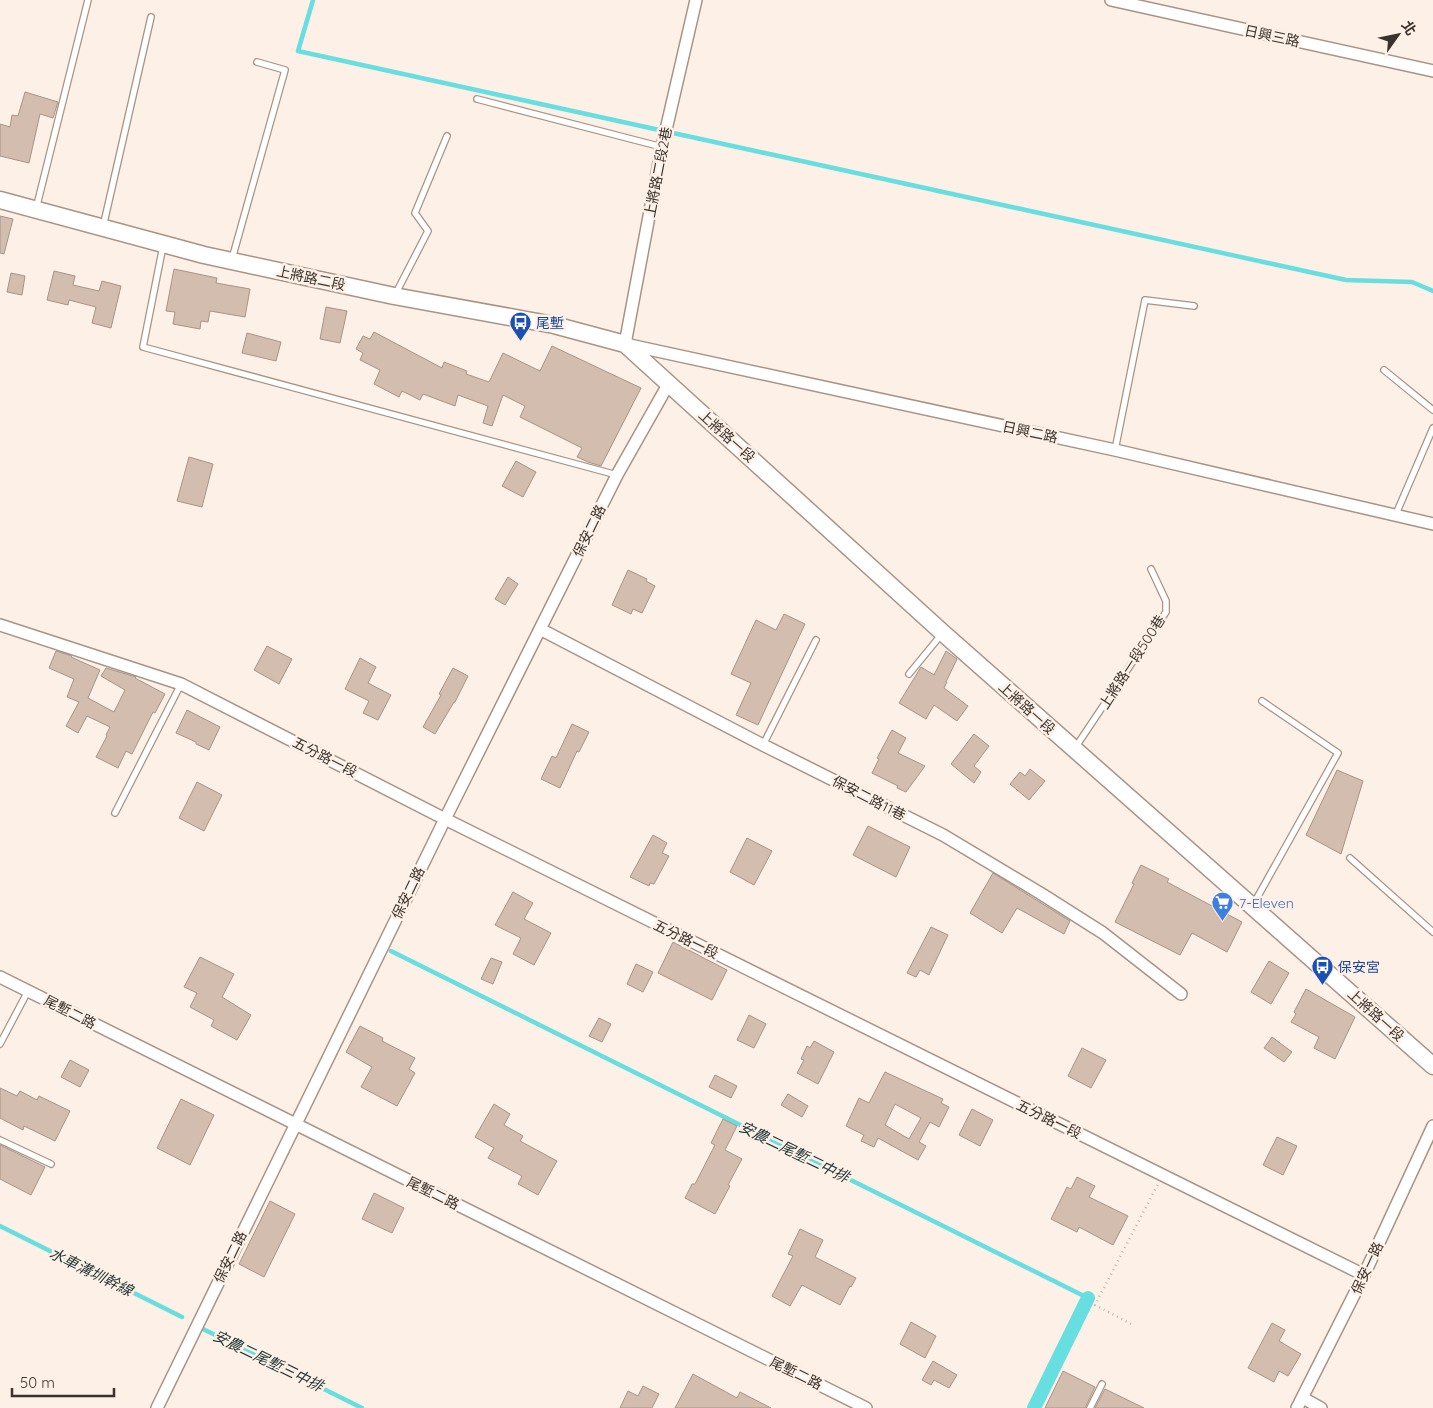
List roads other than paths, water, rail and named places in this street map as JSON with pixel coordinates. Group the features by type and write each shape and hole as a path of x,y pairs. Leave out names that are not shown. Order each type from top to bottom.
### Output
{"main road":[{"name":"上將路二段","path":"0,200 204,255 394,296 554,325 626,344"},
{"name":"上將路一段","path":"626,344 943,633 1433,1066"}],"street":[{"name":"上將路二段2巷","path":"626,344 662,147 696,0"},
{"name":"日興三路","path":"1111,0 1433,71"},
{"name":"日興二路","path":"626,344 1115,450 1433,524"},
{"name":"保安二路","path":"157,1408 445,819 616,475 669,383"},
{"name":"五分路一段","path":"0,625 181,684 445,819 1364,1275"},
{"name":"保安二路11巷","path":"540,629 763,745 944,835 1103,933 1181,994"},
{"name":"尾塹二路","path":"0,977 866,1408"},
{"name":"保安一路","path":"1300,1403 1364,1275 1433,1126"},
{"path":"1300,1403 1321,1408"}],"lane":[{"path":"36,210 88,0"},
{"path":"103,228 151,17"},
{"path":"231,261 284,70 257,62"},
{"path":"477,99 662,147"},
{"path":"394,296 428,231 415,213 447,136"},
{"path":"163,244 143,347 616,475"},
{"path":"1115,450 1146,300 1194,306"},
{"path":"1384,370 1433,410"},
{"path":"1396,514 1433,428"},
{"name":"上將路一段500巷","path":"1074,750 1166,612 1166,601 1152,569"},
{"path":"910,674 943,633"},
{"path":"763,745 816,640"},
{"path":"115,813 181,684"},
{"path":"1252,907 1338,753 1262,701"},
{"path":"1350,858 1433,932"},
{"path":"0,1044 28,991"},
{"path":"0,1140 51,1164"},
{"path":"1090,1408 1102,1384"}],"waterway":[{"path":"313,0 298,51 1346,280 1412,282 1433,291"},
{"name":"安農二尾塹二中排","path":"391,951 1088,1298"},
{"name":"水車溝圳幹線","path":"0,1226 182,1317"},
{"name":"安農二尾塹二中排","path":"1034,1408 1088,1298"},
{"name":"安農二尾塹三中排","path":"201,1328 362,1408"}],"place":[{"name":"尾塹","path":"520,342"},
{"name":"7-Eleven","path":"1223,922"},
{"name":"保安宮","path":"1322,986"}]}
